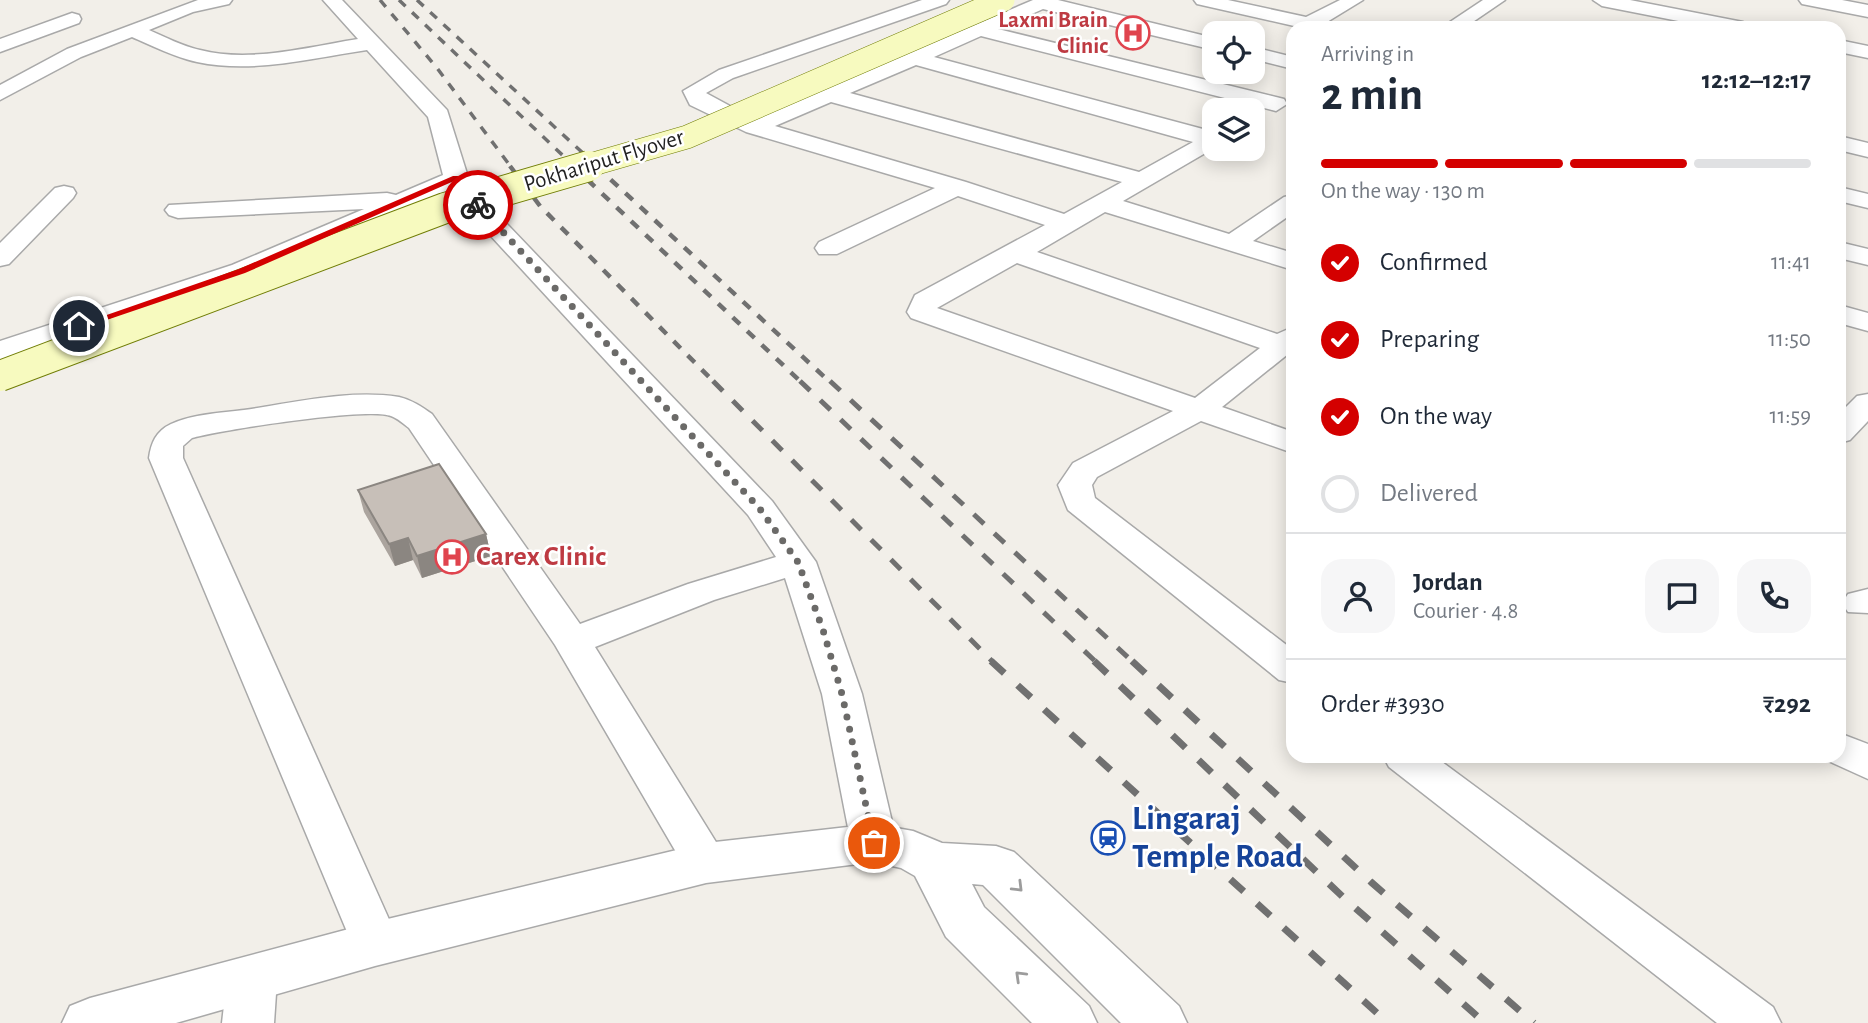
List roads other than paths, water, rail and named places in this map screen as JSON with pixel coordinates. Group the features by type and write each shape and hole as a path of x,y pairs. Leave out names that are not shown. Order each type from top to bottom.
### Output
{"main road":[{"name":"Pokhariput Flyover","path":"0,376 445,208 687,137 1003,0"}],"street":[{"path":"0,94 74,53 187,8 223,0"},
{"path":"332,0 439,115 456,178 498,229 760,509 798,562 842,694 874,843"},
{"path":"940,0 726,74 694,91 698,100 754,127 957,187 1067,223"},
{"path":"1203,0 1301,21"},
{"path":"1314,21 1354,0"},
{"path":"1462,21 1496,0"},
{"path":"1602,0 1705,21"},
{"path":"1809,0 1868,11"},
{"path":"754,127 1045,2 1202,41"},
{"path":"1603,21 1628,5"},
{"path":"0,48 72,19"},
{"path":"1068,52 1128,24"},
{"path":"132,30 198,57 217,59 271,57 374,43"},
{"path":"978,30 1271,106 1286,116"},
{"path":"1846,47 1868,51"},
{"path":"0,48 74,53"},
{"path":"1265,56 1286,61"},
{"path":"915,58 1202,137"},
{"path":"831,95 1142,180"},
{"path":"1846,145 1868,150"},
{"path":"1202,147 925,301 921,312 1201,408 1286,440"},
{"path":"0,351 242,271 456,178"},
{"path":"828,248 957,187"},
{"path":"0,258 64,193"},
{"path":"1846,196 1868,201"},
{"path":"177,210 410,199"},
{"path":"1102,203 1286,260"},
{"path":"1231,244 1286,207"},
{"path":"1846,252 1868,257"},
{"path":"1015,253 1286,341"},
{"path":"1846,316 1868,322"},
{"path":"1286,342 1201,408 1085,470 1075,479 1074,490 1080,503 1286,665"},
{"path":"1846,394 1868,402 1846,426"},
{"path":"375,944 311,789 166,458 167,443 181,431 331,407 372,404 401,407 421,421 572,642 706,863"},
{"path":"572,642 701,592 798,562"},
{"path":"1846,752 1868,763"},
{"path":"1413,763 1755,1023"},
{"path":"90,1023 250,1001 375,944 706,863 874,843 913,851 934,862 996,866 1159,1023"},
{"path":"934,862 965,922 1069,1023"}],"railway":[{"path":"380,0 437,68 511,167"},
{"path":"399,0 575,167"},
{"path":"417,0 598,167"},
{"path":"510,166 540,206 715,383"},
{"path":"573,166 802,383"},
{"path":"596,166 831,383"},
{"path":"713,381 993,662"},
{"path":"800,381 1096,662"},
{"path":"830,381 1133,662"},
{"path":"991,661 1388,1023"},
{"path":"1094,661 1344,898 1485,1023"},
{"path":"1132,661 1371,882 1534,1023"}],"place":[{"name":"Laxmi Brain Clinic","path":"1133,33"},
{"name":"Carex Clinic","path":"452,557"},
{"name":"Lingaraj Temple Road","path":"1108,838"}]}
